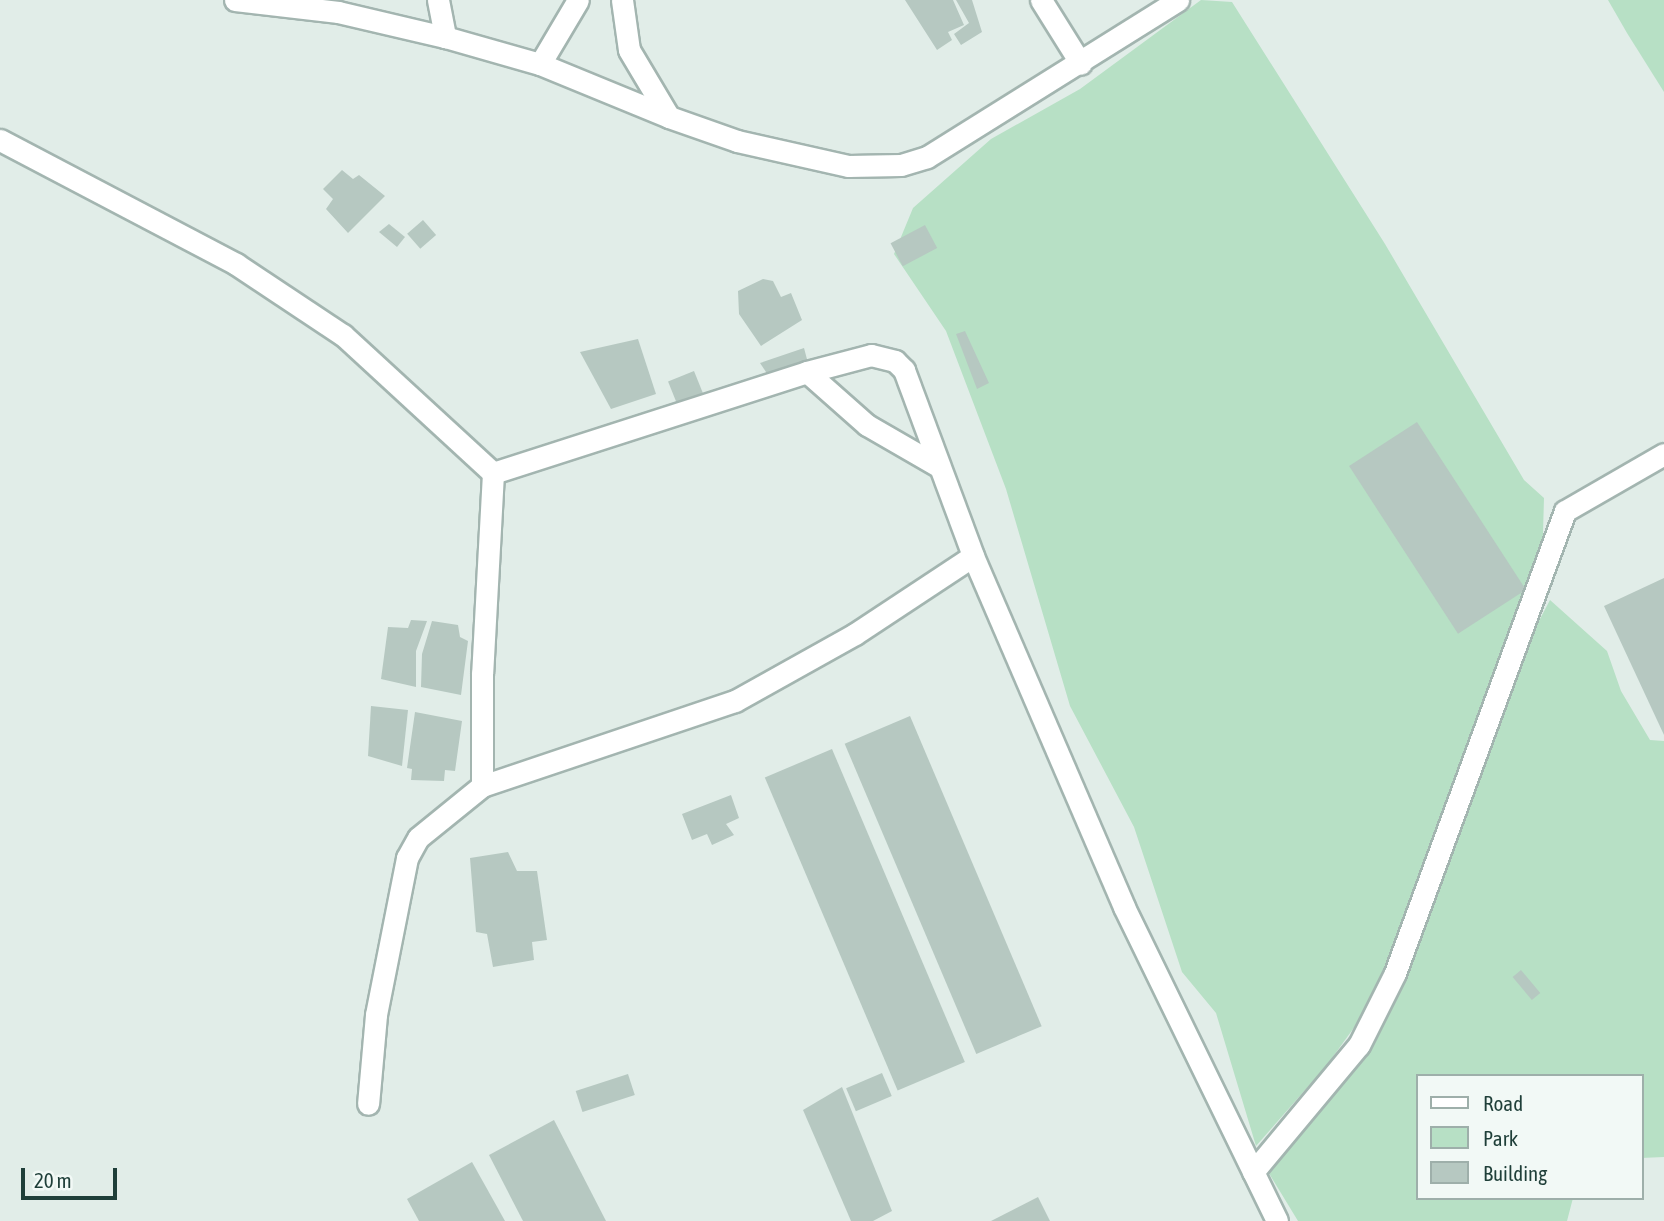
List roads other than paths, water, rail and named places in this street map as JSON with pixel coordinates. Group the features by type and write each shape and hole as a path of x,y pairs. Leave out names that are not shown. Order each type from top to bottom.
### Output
{"street":[{"path":"234,0 338,12 445,37 540,64 737,141 877,168 927,157 1081,64 1178,0"},
{"path":"438,0 445,37"},
{"path":"540,64 579,0"},
{"path":"622,0 629,50 670,117"},
{"path":"1041,0 1081,64"},
{"path":"0,140 236,264 343,335 493,473"},
{"path":"493,473 807,372 872,355 895,361 904,370 973,556 1124,906 1277,1221"},
{"path":"807,372 867,425 939,466"},
{"path":"1253,1172 1359,1045 1395,973 1565,512 1664,454"},
{"path":"482,786 482,673 493,473"},
{"path":"368,1104 379,1001 407,859 418,838 482,786 735,701 855,634 973,556"}]}
